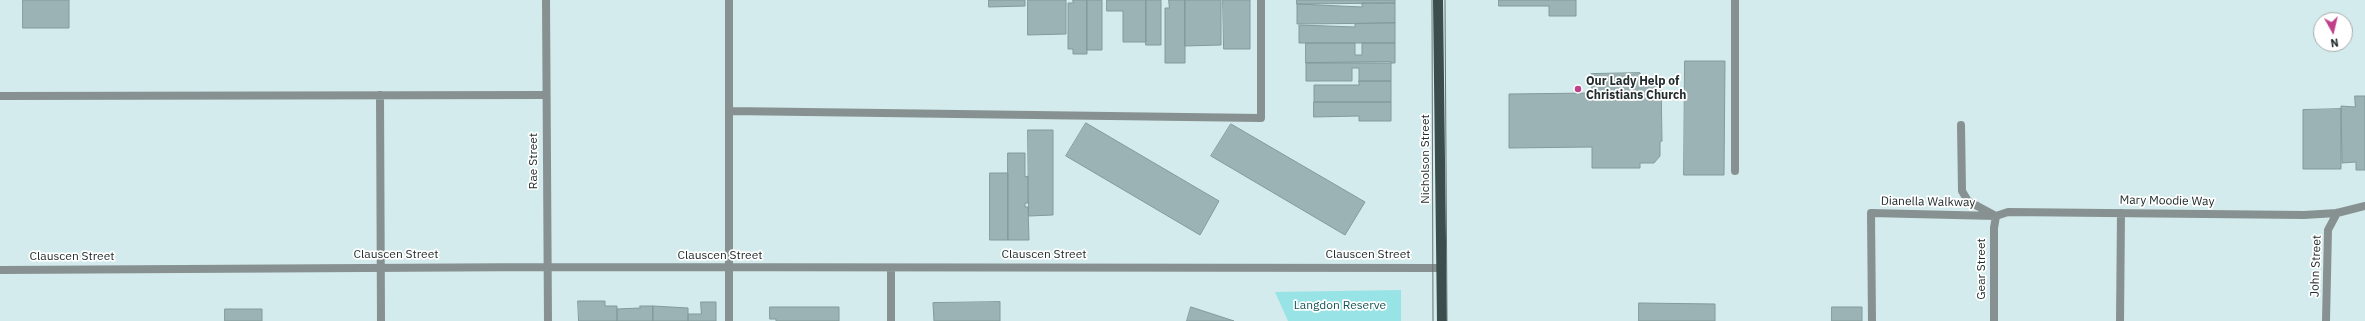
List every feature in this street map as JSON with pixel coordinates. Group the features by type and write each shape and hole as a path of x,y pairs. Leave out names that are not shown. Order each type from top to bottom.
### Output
{"main road":[{"name":"Nicholson Street","path":"1438,0 1441,320"}],"street":[{"name":"Rae Street","path":"546,0 548,321"},
{"path":"729,0 729,321"},
{"path":"730,111 1261,118 1261,0"},
{"path":"1735,0 1735,171"},
{"path":"380,95 381,321"},
{"path":"0,96 546,95"},
{"path":"1961,126 1962,191 1968,201 1996,216"},
{"name":"Mary Moodie Way","path":"1996,216 2008,212 2290,215 2337,213 2365,206"},
{"name":"Dianella Walkway","path":"1872,321 1871,213 1996,216"},
{"path":"2120,321 2121,213"},
{"name":"John Street","path":"2326,321 2328,230 2337,213"},
{"name":"Gear Street","path":"1994,321 1994,228 1996,216"},
{"name":"Clauscen Street","path":"0,270 381,267 1440,268"},
{"path":"891,268 891,321"}],"green space":[{"name":"Langdon Reserve","path":"1401,290 1401,321 1288,321 1275,292"}],"building":[{"path":"23,0 69,0 69,28 23,28"},
{"path":"989,0 1025,0 1025,6 989,7"},
{"path":"1028,0 1066,0 1066,34 1028,35"},
{"path":"1073,0 1087,0 1087,54 1073,54 1073,49 1068,49 1068,3 1073,3"},
{"path":"1087,0 1102,0 1102,50 1087,50"},
{"path":"1107,0 1146,0 1146,42 1123,42 1123,11 1107,11"},
{"path":"1146,0 1161,0 1161,45 1146,45"},
{"path":"1169,0 1185,0 1185,63 1165,63 1165,8 1169,8"},
{"path":"1185,0 1221,0 1221,45 1185,46"},
{"path":"1223,0 1250,0 1250,49 1224,49"},
{"path":"1297,0 1395,0 1395,3 1297,4"},
{"path":"1499,0 1576,0 1576,16 1549,16 1549,6 1499,6"},
{"path":"1362,3 1395,3 1395,23 1297,24 1297,4 1362,7"},
{"path":"1395,23 1395,43 1299,43 1299,25 1355,27 1355,24"},
{"path":"1306,43 1355,43 1355,55 1362,55 1362,43 1395,43 1395,63 1306,63"},
{"path":"1685,61 1725,61 1724,175 1684,175"},
{"path":"1391,62 1391,81 1359,81 1359,68 1352,68 1352,81 1306,81 1306,63"},
{"path":"1640,73 1641,80 1661,80 1662,141 1660,142 1660,156 1654,163 1640,163 1640,168 1592,168 1592,147 1509,148 1509,94 1592,93 1591,74"},
{"path":"1359,81 1391,81 1391,102 1314,102 1314,85 1359,85"},
{"path":"2355,96 2365,96 2365,170 2356,170 2356,162 2342,163 2341,106 2355,107"},
{"path":"1314,102 1391,102 1391,121 1359,121 1359,116 1314,117"},
{"path":"2341,109 2341,169 2303,169 2303,110"},
{"path":"1086,123 1219,201 1200,235 1066,156"},
{"path":"1231,124 1365,202 1345,235 1211,156"},
{"path":"1028,130 1053,130 1053,215 1029,216"},
{"path":"1008,153 1025,153 1025,177 1028,176 1028,203 1025,203 1025,207 1028,207 1029,240 1008,240"},
{"path":"990,173 1008,173 1008,240 990,240"},
{"path":"578,301 605,301 605,306 617,306 617,321 579,321"},
{"path":"701,302 716,302 716,321 688,321 688,314 701,314"},
{"path":"1000,302 1000,321 934,321 933,303"},
{"path":"1639,303 1715,304 1715,321 1639,321"},
{"path":"640,306 653,306 653,321 617,321 617,309 640,308"},
{"path":"653,306 688,308 688,321 653,321"},
{"path":"770,307 839,307 839,321 776,321 776,319 770,319"},
{"path":"1191,307 1234,321 1187,321"},
{"path":"1832,307 1862,307 1862,321 1832,321"},
{"path":"225,309 262,309 262,321 225,321"}],"tram line":[{"path":"1432,0 1433,321"},
{"path":"1445,0 1447,321"}],"place":[{"name":"Our Lady Help of Christians Church","path":"1578,89"}]}
